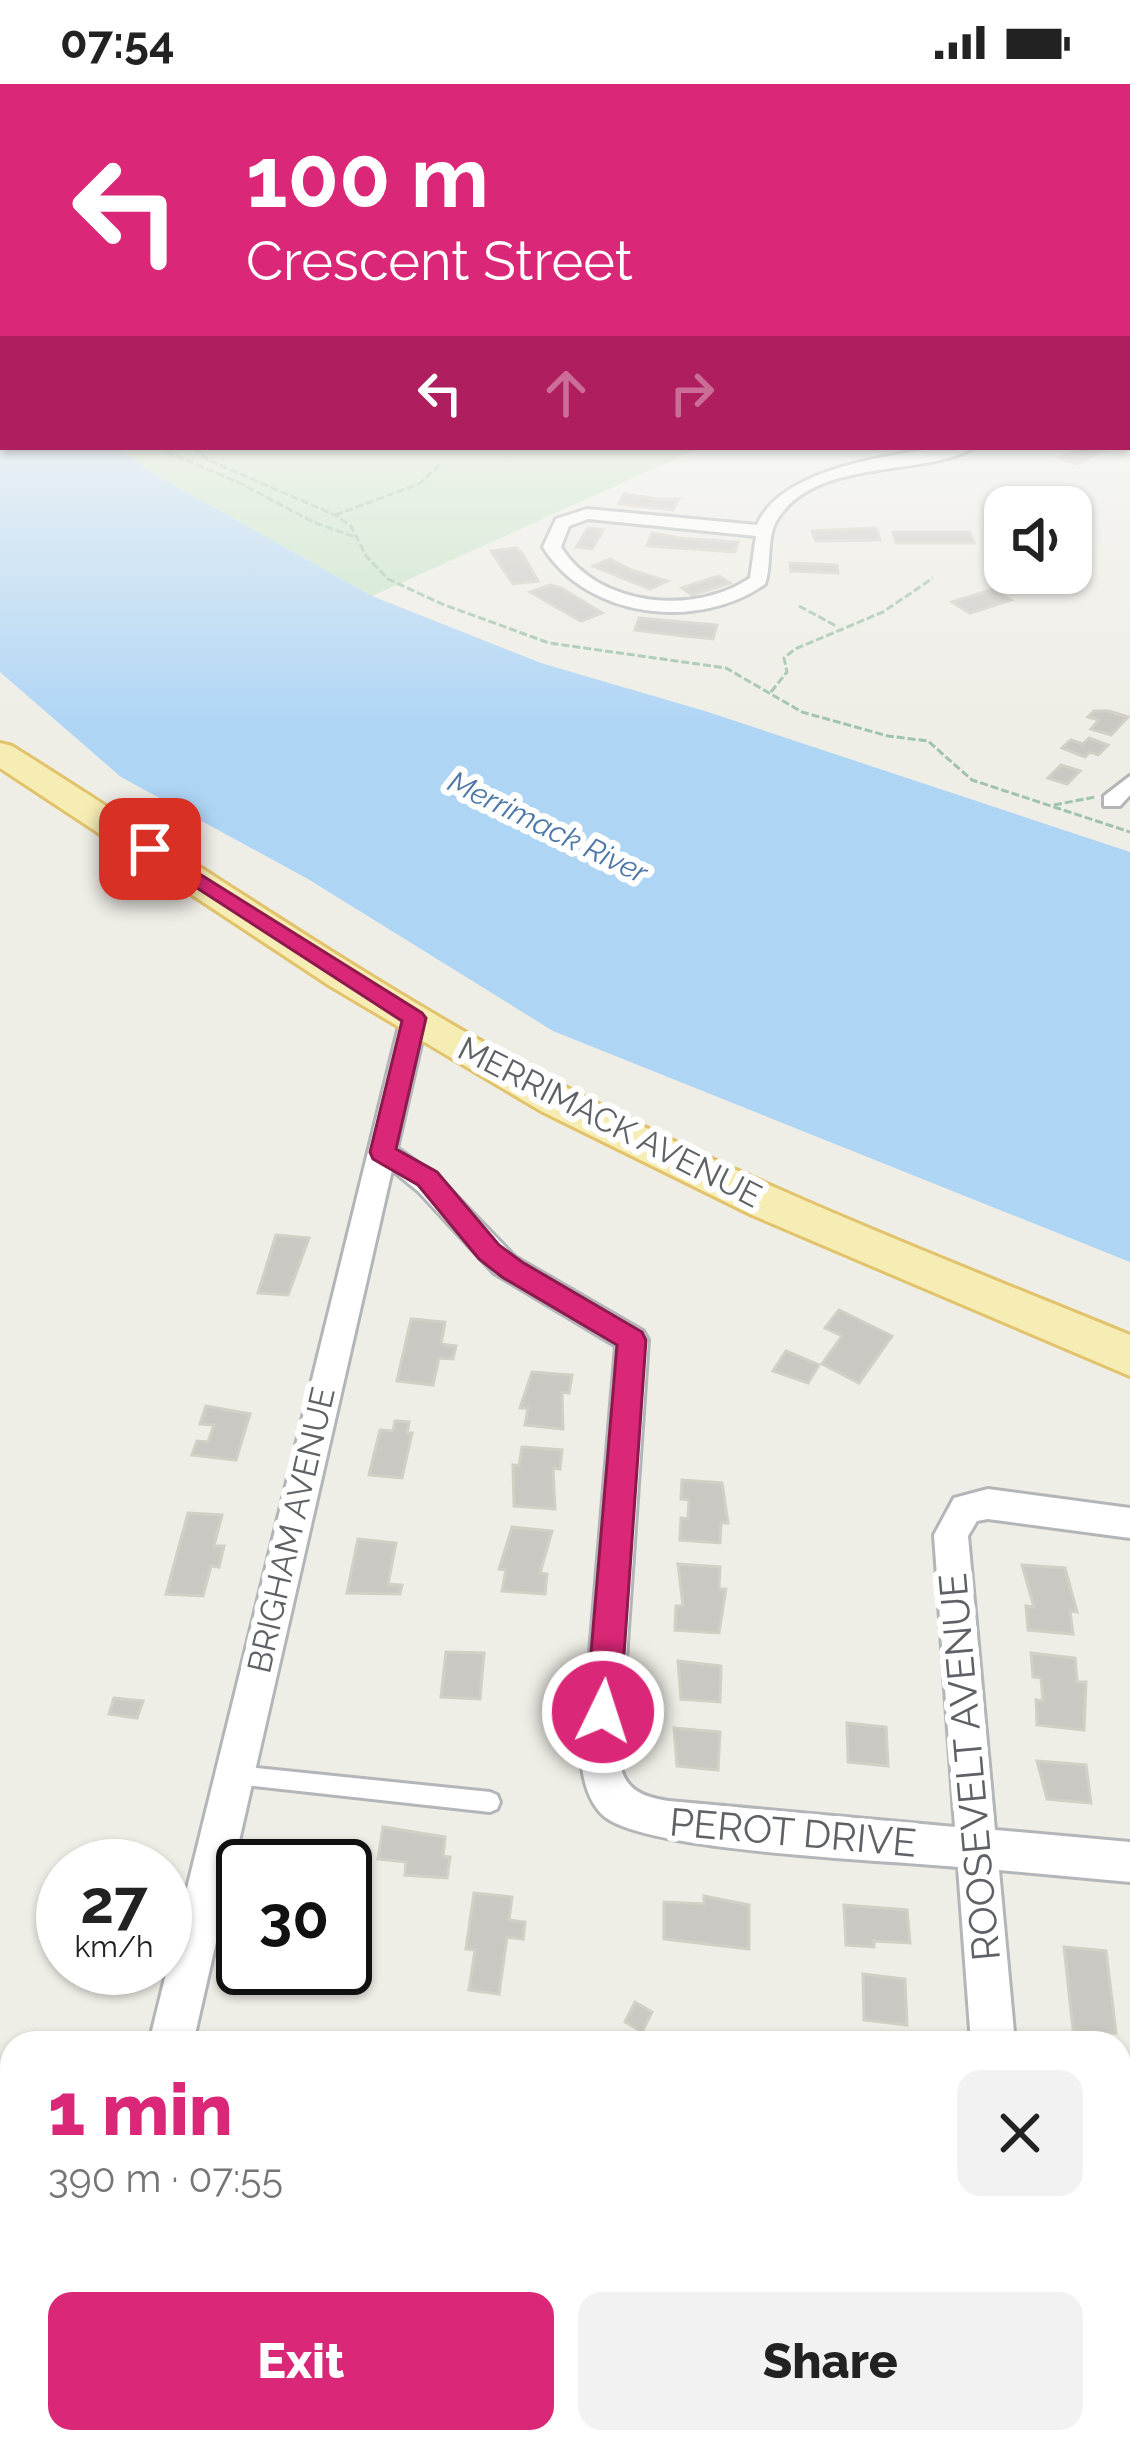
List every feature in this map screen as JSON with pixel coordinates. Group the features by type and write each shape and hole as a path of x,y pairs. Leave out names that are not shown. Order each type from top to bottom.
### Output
{"main road":[{"name":"MERRIMACK AVENUE","path":"0,753 414,1018 552,1098 743,1193 1130,1356"}],"street":[{"path":"762,531 587,514 562,523 552,547 575,575 627,600 696,607 739,596 759,580 762,531 783,505"},
{"path":"1112,801 1130,783"},
{"name":"BRIGHAM AVENUE","path":"174,2031 315,1420 414,1018"},
{"name":"PEROT DRIVE","path":"382,1152 428,1178 489,1252 512,1270 632,1340 600,1759 608,1794 622,1808 652,1819 1130,1862"},
{"name":"ROOSEVELT AVENUE","path":"992,2031 950,1547 954,1523 966,1508 988,1504 1126,1522"}],"lane":[{"path":"236,1774 490,1802"}],"path":[{"path":"278,505 321,529 358,538"},
{"path":"311,505 351,526 366,556 388,579 442,604 549,643 726,668 802,712 888,736 928,741 972,780 1130,832"},
{"path":"335,515 363,505"},
{"path":"771,693 787,672 787,656 838,628 885,611 933,578"},
{"path":"799,606 838,628"},
{"path":"1042,803 1067,806 1096,797 1112,801"}],"green space":[{"path":"209,505 575,505 372,596"}],"water":[{"name":"Merrimack River","path":"0,505 209,505 372,596 541,663 708,712 1130,852 1130,1262 553,1031 308,879 121,777 0,672"}],"building":[{"path":"624,505 676,505 673,510"},
{"path":"588,528 603,530 592,549 576,547"},
{"path":"876,528 880,540 816,541 812,531"},
{"path":"893,532 970,532 974,543 896,543"},
{"path":"652,533 738,542 735,552 647,546"},
{"path":"516,548 538,581 513,584 491,551"},
{"path":"610,559 667,581 650,589 593,566"},
{"path":"790,563 837,565 838,573 791,571"},
{"path":"719,576 730,583 692,595 682,588"},
{"path":"550,585 602,613 581,621 530,592"},
{"path":"984,592 1011,600 970,613 952,602"},
{"path":"639,618 717,625 713,639 635,630"},
{"path":"1094,711 1128,717 1111,735 1091,729 1099,720 1088,717"},
{"path":"1089,738 1108,745 1098,755 1090,752 1085,757 1062,748 1071,740 1083,744"},
{"path":"1061,765 1080,771 1067,784 1048,778"},
{"path":"276,1235 309,1238 288,1295 258,1293"},
{"path":"839,1310 892,1336 859,1383 822,1364 842,1336 825,1328"},
{"path":"411,1319 445,1322 441,1344 456,1346 453,1359 439,1358 433,1385 397,1381"},
{"path":"786,1351 819,1365 808,1383 773,1371"},
{"path":"532,1372 572,1375 569,1393 562,1392 563,1429 525,1425 528,1408 520,1408"},
{"path":"206,1406 250,1414 236,1460 192,1455 197,1441 208,1442 214,1425 200,1424"},
{"path":"395,1421 409,1422 407,1433 412,1433 402,1478 369,1475 380,1430 393,1431"},
{"path":"522,1447 562,1450 560,1469 553,1468 555,1509 514,1506 513,1465 519,1466"},
{"path":"682,1480 722,1483 728,1523 721,1523 720,1543 680,1540 681,1518 688,1519 689,1500 681,1499"},
{"path":"188,1513 222,1515 214,1546 224,1546 219,1567 211,1566 203,1596 166,1594"},
{"path":"512,1527 552,1531 540,1573 547,1574 545,1594 502,1591 506,1570 499,1569"},
{"path":"358,1539 396,1543 388,1584 402,1585 400,1594 347,1593"},
{"path":"678,1564 720,1567 719,1589 726,1589 719,1633 675,1630 676,1606 683,1606"},
{"path":"1022,1565 1065,1568 1077,1612 1070,1611 1073,1634 1028,1630 1026,1606 1034,1607"},
{"path":"446,1652 484,1653 480,1699 441,1697"},
{"path":"1031,1653 1075,1658 1077,1682 1086,1682 1084,1730 1037,1725 1036,1700 1043,1701 1041,1678 1033,1677"},
{"path":"678,1661 721,1666 720,1702 681,1699"},
{"path":"114,1698 143,1701 137,1718 109,1714"},
{"path":"847,1723 886,1727 888,1766 848,1762"},
{"path":"674,1728 720,1732 718,1770 677,1766"},
{"path":"1037,1761 1086,1765 1091,1803 1047,1799"},
{"path":"383,1827 445,1837 443,1856 450,1857 447,1878 405,1875 406,1862 378,1859"},
{"path":"474,1893 512,1897 509,1920 525,1922 523,1939 507,1937 499,1994 469,1990 475,1950 466,1949"},
{"path":"704,1896 749,1905 749,1949 664,1939 664,1902 704,1904"},
{"path":"844,1905 907,1910 910,1943 846,1945"},
{"path":"1064,1947 1106,1951 1116,2031 1073,2029"},
{"path":"863,1974 905,1979 907,2025 864,2020"},
{"path":"635,2002 652,2012 642,2031 625,2022"}],"route":[{"path":"150,849 414,1018 382,1152 428,1178 489,1252 512,1270 632,1340 603,1712"}]}
